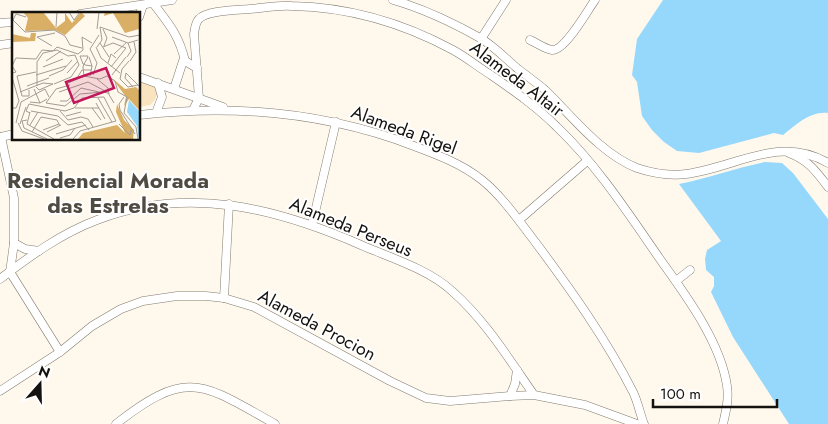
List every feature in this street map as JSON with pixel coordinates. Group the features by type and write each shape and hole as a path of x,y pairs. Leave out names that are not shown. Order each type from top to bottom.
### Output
{"street":[{"path":"95,12 172,0"},
{"path":"393,0 410,5 481,39 544,89 600,144 637,168 655,173 686,174 751,156 782,151 806,152 828,162"},
{"path":"481,39 506,0"},
{"path":"530,40 551,50 559,48 569,38 595,0"},
{"path":"153,3 174,30 181,44 185,61 197,68 199,98 193,110"},
{"path":"140,14 143,5"},
{"name":"Alameda Altair","path":"197,68 194,34 199,19 204,15 221,11 290,6 322,7 354,12 426,36 454,50 522,97 557,127 587,161 629,215 676,281 713,342 724,372 727,388 727,405 723,424"},
{"path":"174,89 182,62 185,61"},
{"path":"140,77 227,109"},
{"path":"156,113 162,97 158,83"},
{"name":"Alameda Rigel","path":"140,115 227,109 279,113 336,122 402,142 441,157 467,170 498,194 570,288 600,334 634,393 644,424"},
{"path":"312,224 336,122"},
{"path":"0,137 14,198 14,242 10,272 60,352"},
{"path":"782,151 801,158 808,163 828,185"},
{"path":"519,220 587,161"},
{"path":"224,298 230,204"},
{"name":"Alameda Perseus","path":"0,279 39,251 75,230 97,220 146,206 230,204 279,214 312,224 420,270 438,280 467,304 487,327 534,395"},
{"path":"14,242 25,249 39,251"},
{"path":"676,281 690,270"},
{"name":"Alameda Procion","path":"0,391 60,352 92,326 121,309 143,301 177,296 206,296 224,298 254,307 390,381 426,398 450,401 534,395 585,405 637,424"},
{"path":"510,396 515,384 517,370"},
{"path":"116,424 138,407 160,394 186,386 201,387 214,391 243,405 269,423"}],"shaded area":[{"path":"140,80 155,85 158,91 155,100 150,105 140,107"}],"water":[{"path":"663,0 828,0 828,113 809,116 783,135 774,133 699,153 677,151 652,130 642,116 637,82 632,75 637,39"},
{"path":"765,162 782,163 793,173 828,219 828,424 789,424 733,337 711,292 714,286 714,277 706,270 705,259 707,250 721,241 679,184"}],"district":[{"name":"Residencial Morada das Estrelas","path":"108,192"}]}
